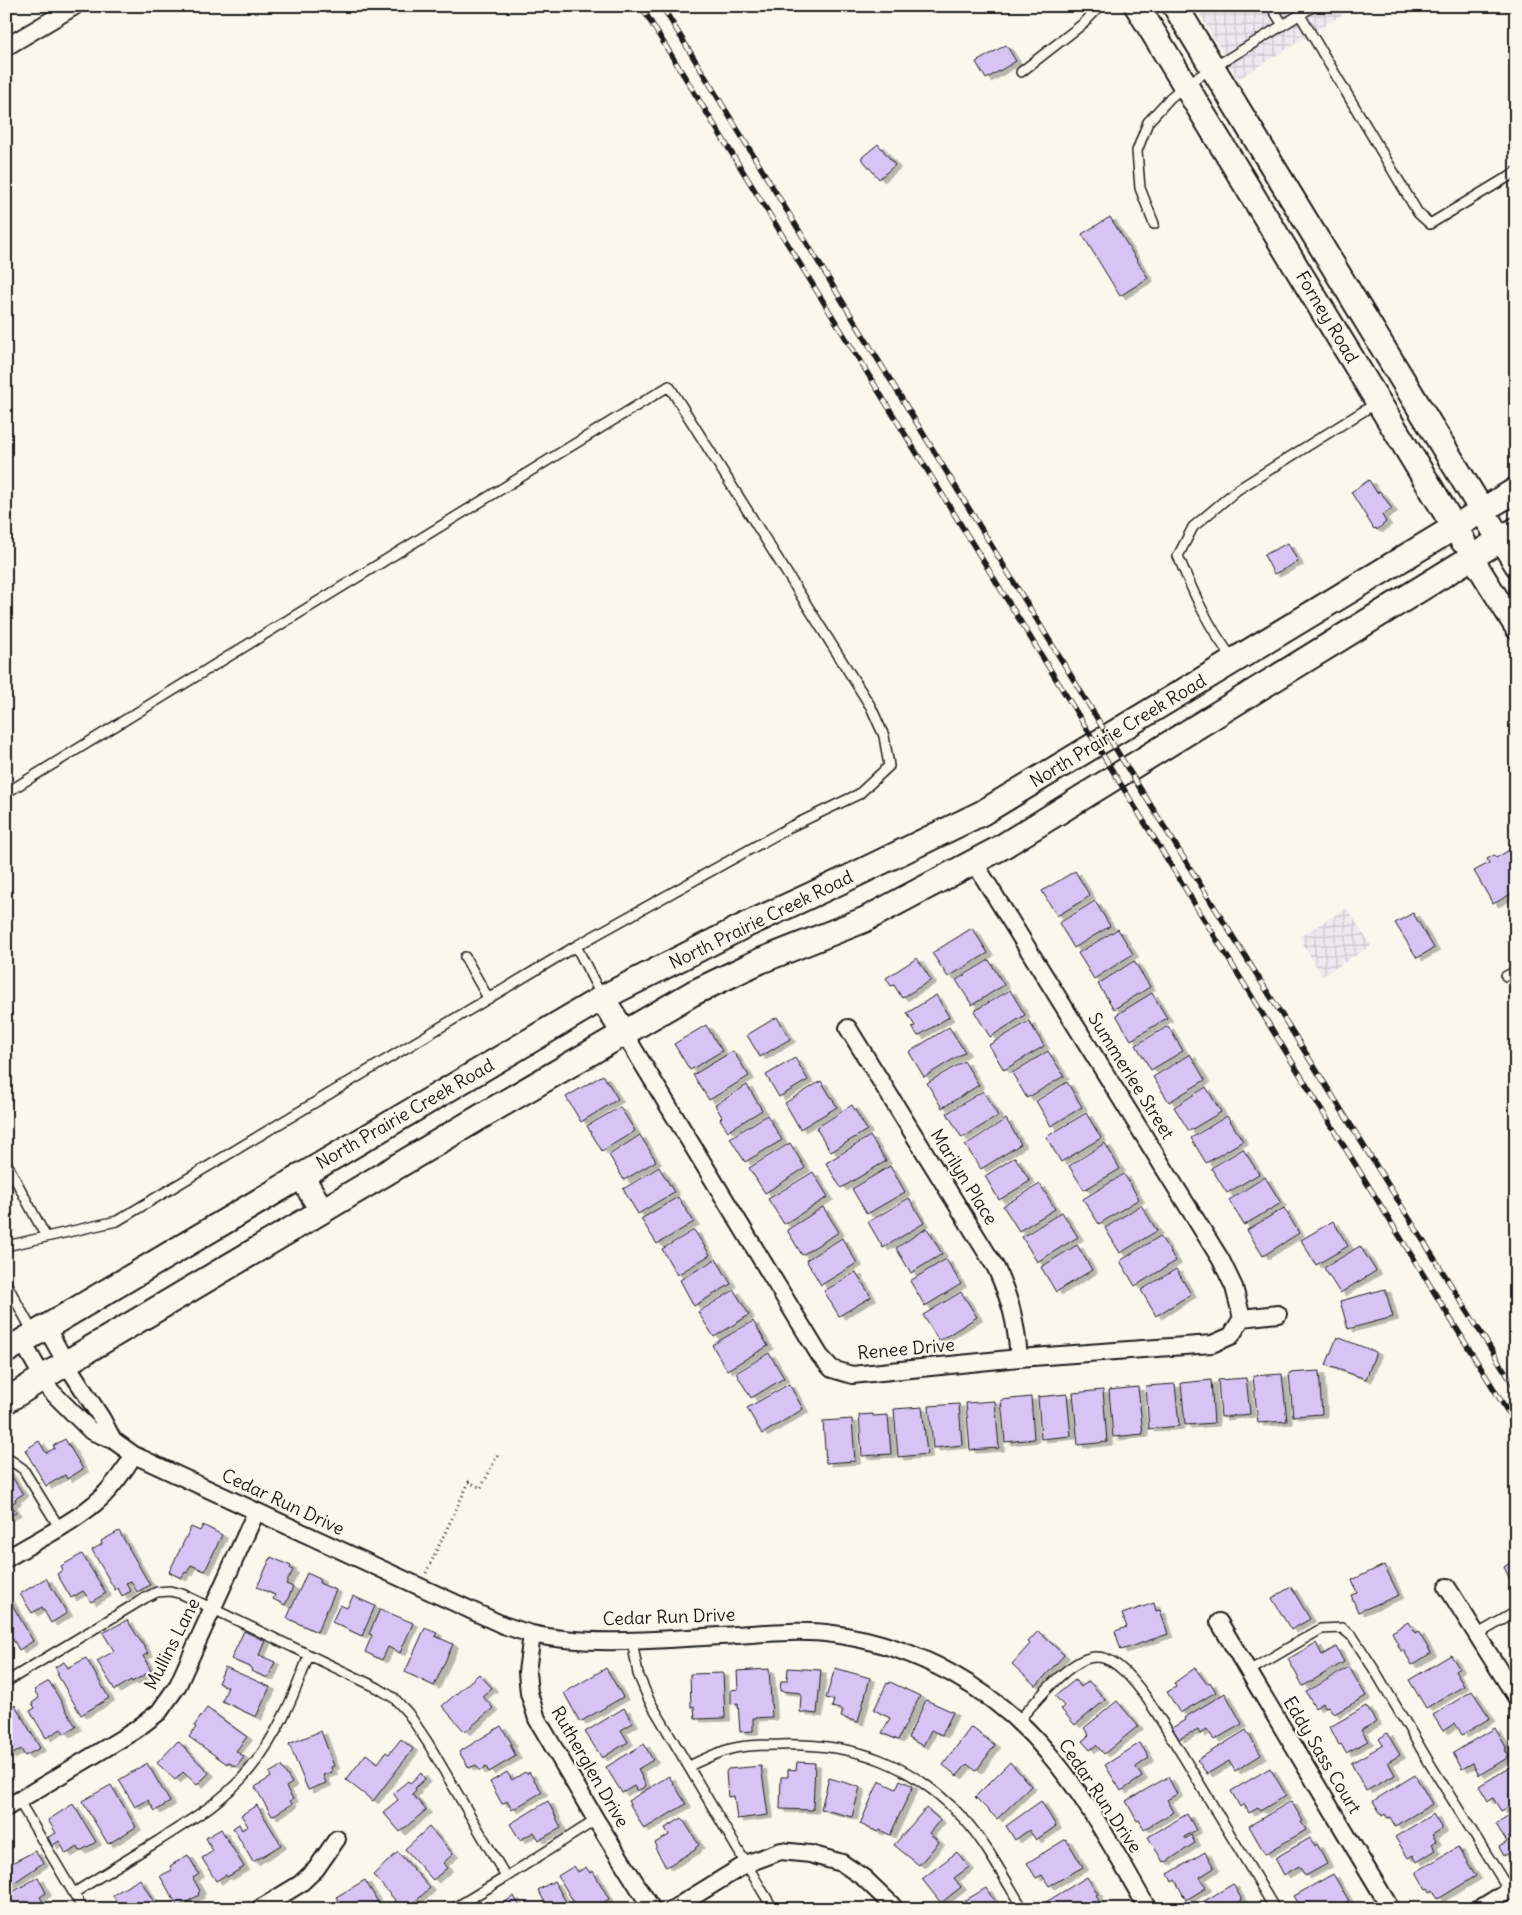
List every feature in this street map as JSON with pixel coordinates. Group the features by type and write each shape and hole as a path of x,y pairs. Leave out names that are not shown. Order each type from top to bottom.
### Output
{"main road":[{"name":"Forney Road","path":"1137,6 1455,527 1493,544"},
{"name":"Forney Road","path":"1176,6 1483,510 1493,544"},
{"name":"North Prairie Creek Road","path":"27,1339 602,998 744,926 982,813 1516,490"},
{"name":"North Prairie Creek Road","path":"6,1401 66,1363 693,993 760,961 864,920 1008,843 1493,544"},
{"path":"1235,660 1254,691"},
{"path":"602,998 624,1033"},
{"path":"301,1175 322,1211"}],"street":[{"path":"6,47 75,6"},
{"name":"Forney Road","path":"1493,544 1516,566"},
{"name":"Forney Road","path":"1493,544 1516,628"},
{"name":"Summerlee Street","path":"974,862 1221,1260 1234,1287 1242,1318"},
{"name":"Marilyn Place","path":"848,1028 996,1268 1013,1311 1020,1358"},
{"name":"Renee Drive","path":"624,1033 820,1356 832,1369 852,1375 1020,1358 1212,1344 1231,1336 1242,1318"},
{"path":"1242,1318 1278,1314"},
{"path":"27,1339 66,1363 102,1419 113,1440"},
{"path":"27,1339 42,1379 50,1390 91,1431 113,1440"},
{"name":"Cedar Run Drive","path":"113,1440 134,1455 256,1512 503,1625 532,1634 575,1640 632,1640 793,1633 832,1634 871,1642 913,1655 951,1673 984,1692 1019,1720 1049,1753 1081,1797 1148,1909"},
{"path":"6,1559 59,1527 100,1498 120,1477 134,1455"},
{"name":"Mullins Lane","path":"13,1804 134,1731 159,1712 178,1684 256,1512"},
{"path":"1447,1587 1516,1696"},
{"name":"Eddy Sass Court","path":"1219,1622 1391,1909"},
{"name":"Rutherglen Drive","path":"532,1634 527,1672 529,1693 537,1719 596,1820 652,1909"},
{"path":"258,1909 300,1884 316,1869 337,1839"},
{"path":"672,1909 746,1864 781,1851 810,1854 842,1863 864,1878 894,1909"},
{"path":"1479,1909 1513,1888"}],"lane":[{"path":"1021,72 1084,23 1100,6"},
{"path":"1271,6 1283,25"},
{"path":"1154,224 1140,188 1137,151 1148,122 1185,85 1314,6"},
{"path":"1300,15 1418,213 1430,224 1516,172"},
{"path":"6,793 669,386 871,707 884,736 889,766 859,794 792,826 576,946 116,1221 6,1246"},
{"path":"1235,660 1219,641 1178,556 1193,527 1237,490 1378,402"},
{"path":"576,946 602,998"},
{"path":"465,957 488,998"},
{"path":"1506,976 1516,971"},
{"path":"6,1162 46,1237"},
{"path":"6,1283 27,1339"},
{"path":"6,1457 23,1469 59,1527"},
{"path":"6,1682 157,1592 170,1591 182,1594 378,1688 394,1698 408,1713 428,1743 506,1876"},
{"path":"1478,1634 1516,1612"},
{"path":"1248,1671 1322,1629 1342,1628 1353,1637 1430,1764 1513,1888"},
{"path":"632,1640 638,1674 649,1700 773,1909"},
{"path":"74,1892 190,1821 222,1799 250,1769 278,1728 310,1655"},
{"path":"1019,1720 1069,1667 1082,1660 1095,1657 1108,1658 1125,1672 1148,1700 1224,1822 1274,1909"},
{"path":"689,1766 725,1751 756,1746 801,1744 840,1747 874,1757 910,1774 943,1798 960,1815 997,1865 1023,1909"},
{"path":"13,1804 74,1892 83,1909"},
{"path":"453,1909 596,1820"}],"path":[{"path":"434,1558 469,1482 481,1488 499,1452"}],"shaded area":[{"path":"1195,6 1356,6 1238,79"},
{"path":"1347,908 1371,946 1322,976 1299,937"}],"building":[{"path":"1006,45 1016,61 986,79 976,62"},
{"path":"878,144 895,165 879,179 861,158"},
{"path":"1110,217 1148,278 1120,296 1082,234"},
{"path":"1369,480 1377,493 1380,491 1392,509 1382,515 1386,522 1377,530 1376,528 1374,529 1351,492"},
{"path":"1288,543 1298,562 1274,574 1264,555"},
{"path":"1516,846 1516,891 1493,904 1474,871 1489,863 1487,859 1494,855 1496,858"},
{"path":"1075,871 1090,896 1057,916 1042,891"},
{"path":"1095,901 1110,926 1074,948 1059,923"},
{"path":"1413,913 1434,948 1417,958 1395,923"},
{"path":"972,928 988,953 948,977 932,953"},
{"path":"1118,929 1133,954 1094,979 1078,953"},
{"path":"917,958 931,980 902,998 894,985 891,986 886,978"},
{"path":"989,960 1004,985 972,1005 956,980"},
{"path":"1134,961 1150,987 1114,1009 1098,984"},
{"path":"1010,990 1025,1015 990,1037 974,1011"},
{"path":"1152,993 1167,1018 1131,1040 1116,1015"},
{"path":"936,995 949,1017 918,1036 912,1027 915,1026 907,1013"},
{"path":"777,1017 790,1039 760,1057 747,1035"},
{"path":"1029,1021 1044,1046 1004,1070 989,1045"},
{"path":"706,1025 722,1051 690,1070 674,1044"},
{"path":"1168,1026 1183,1051 1151,1070 1136,1045"},
{"path":"949,1027 965,1052 924,1077 909,1052"},
{"path":"733,1051 749,1076 709,1100 693,1075"},
{"path":"1048,1051 1064,1076 1027,1098 1012,1073"},
{"path":"1190,1054 1205,1080 1169,1102 1153,1077"},
{"path":"795,1058 808,1080 779,1097 766,1075"},
{"path":"964,1061 979,1085 942,1108 927,1083"},
{"path":"603,1075 618,1099 581,1122 566,1097"},
{"path":"821,1081 837,1107 800,1129 785,1103"},
{"path":"1067,1082 1082,1107 1051,1126 1036,1101"},
{"path":"747,1085 762,1110 728,1131 720,1119 722,1117 715,1105"},
{"path":"1206,1087 1221,1112 1189,1131 1174,1107"},
{"path":"983,1091 998,1116 962,1138 947,1113"},
{"path":"852,1105 867,1130 831,1152 816,1128"},
{"path":"620,1107 635,1131 602,1151 587,1126"},
{"path":"1086,1113 1101,1138 1061,1162 1046,1137"},
{"path":"767,1115 782,1140 745,1162 730,1138"},
{"path":"1227,1116 1243,1141 1206,1163 1191,1138"},
{"path":"1006,1119 1021,1144 981,1169 965,1145"},
{"path":"640,1135 656,1161 624,1180 609,1155"},
{"path":"870,1136 886,1161 841,1188 826,1163"},
{"path":"790,1143 805,1168 765,1193 749,1168"},
{"path":"1105,1143 1120,1169 1084,1190 1069,1166"},
{"path":"1243,1149 1259,1174 1227,1193 1211,1168"},
{"path":"1015,1157 1030,1181 999,1200 985,1176"},
{"path":"890,1166 905,1192 867,1214 852,1189"},
{"path":"659,1167 674,1192 638,1214 623,1189"},
{"path":"813,1172 828,1197 784,1224 768,1199"},
{"path":"1124,1174 1139,1199 1099,1224 1083,1199"},
{"path":"1265,1177 1281,1203 1244,1225 1229,1200"},
{"path":"1040,1184 1055,1209 1019,1231 1003,1206"},
{"path":"678,1197 694,1222 657,1244 641,1219"},
{"path":"909,1198 924,1223 883,1248 868,1222"},
{"path":"1141,1205 1157,1231 1120,1253 1105,1228"},
{"path":"823,1207 839,1232 802,1255 787,1230"},
{"path":"1284,1208 1299,1233 1263,1256 1247,1230"},
{"path":"1062,1212 1078,1237 1037,1262 1022,1237"},
{"path":"1333,1221 1348,1246 1316,1265 1301,1240"},
{"path":"927,1228 942,1254 911,1273 896,1248"},
{"path":"694,1230 710,1255 677,1275 662,1249"},
{"path":"1160,1236 1176,1261 1135,1286 1120,1261"},
{"path":"842,1238 857,1263 821,1285 806,1260"},
{"path":"1077,1245 1092,1270 1056,1292 1041,1267"},
{"path":"1360,1246 1376,1271 1340,1293 1324,1268"},
{"path":"716,1259 731,1284 694,1306 680,1280"},
{"path":"946,1259 961,1284 925,1306 910,1281"},
{"path":"1176,1269 1191,1294 1156,1316 1141,1290"},
{"path":"856,1272 871,1297 839,1316 824,1291"},
{"path":"1385,1289 1393,1317 1348,1329 1340,1301"},
{"path":"734,1290 749,1315 714,1337 698,1312"},
{"path":"961,1292 977,1317 939,1341 923,1315"},
{"path":"753,1321 768,1346 727,1370 712,1345"},
{"path":"1337,1337 1376,1352 1366,1379 1326,1365"},
{"path":"769,1353 784,1378 751,1398 736,1373"},
{"path":"1319,1371 1322,1414 1293,1416 1289,1373"},
{"path":"1282,1374 1287,1421 1258,1423 1253,1376"},
{"path":"1246,1378 1250,1414 1221,1417 1218,1380"},
{"path":"1211,1380 1214,1423 1185,1425 1181,1383"},
{"path":"789,1384 803,1409 762,1434 747,1408"},
{"path":"1175,1384 1179,1426 1149,1429 1146,1386"},
{"path":"1138,1387 1143,1434 1113,1437 1109,1390"},
{"path":"1103,1390 1107,1442 1078,1445 1073,1393"},
{"path":"1067,1394 1071,1436 1041,1439 1038,1397"},
{"path":"1031,1397 1034,1439 1005,1442 1001,1400"},
{"path":"995,1401 999,1448 970,1450 966,1403"},
{"path":"959,1404 962,1445 933,1448 929,1406"},
{"path":"922,1407 927,1454 898,1457 894,1409"},
{"path":"873,1414 873,1416 888,1415 891,1454 862,1456 859,1415"},
{"path":"852,1419 855,1461 826,1463 823,1421"},
{"path":"65,1439 83,1469 67,1479 65,1475 46,1486 25,1450 39,1441 46,1453"},
{"path":"6,1468 23,1494 11,1504 16,1512 6,1518"},
{"path":"203,1525 222,1535 205,1571 191,1565 187,1573 185,1572 181,1578 169,1572 191,1527 200,1531"},
{"path":"119,1531 150,1585 137,1592 131,1581 126,1583 131,1591 122,1596 118,1588 115,1590 92,1550 102,1544 101,1541"},
{"path":"82,1554 106,1593 91,1602 83,1591 71,1598 57,1574 63,1570 61,1566"},
{"path":"271,1557 291,1566 290,1569 293,1570 286,1584 293,1587 285,1605 273,1599 275,1595 257,1587"},
{"path":"1516,1559 1516,1587 1514,1588 1504,1567"},
{"path":"1384,1565 1399,1595 1358,1612 1351,1595 1357,1593 1352,1580"},
{"path":"307,1573 320,1579 319,1583 336,1590 317,1632 287,1618"},
{"path":"46,1578 67,1613 51,1623 42,1607 32,1613 20,1594"},
{"path":"1291,1587 1310,1619 1291,1630 1272,1598"},
{"path":"353,1596 375,1606 362,1636 332,1622 340,1605 347,1608"},
{"path":"9,1599 33,1641 19,1650 11,1636 6,1638 6,1600"},
{"path":"1154,1603 1156,1611 1160,1610 1168,1634 1121,1650 1115,1631 1127,1627 1122,1614"},
{"path":"380,1609 413,1623 400,1653 388,1647 382,1660 365,1652 372,1635 369,1634"},
{"path":"127,1620 148,1653 143,1656 151,1671 115,1690 97,1661 114,1651 103,1633"},
{"path":"1408,1622 1415,1633 1418,1631 1431,1653 1412,1665 1404,1651 1401,1651 1392,1632"},
{"path":"425,1628 437,1633 435,1636 453,1644 434,1686 405,1672"},
{"path":"244,1631 265,1641 259,1655 275,1662 268,1678 251,1671 252,1668 231,1659"},
{"path":"1038,1631 1064,1655 1036,1686 1012,1664 1030,1644 1028,1642"},
{"path":"1316,1643 1322,1655 1336,1647 1344,1662 1303,1686 1288,1659"},
{"path":"1451,1655 1459,1668 1455,1671 1464,1686 1426,1708 1409,1680"},
{"path":"86,1658 109,1698 81,1715 57,1674 59,1674 55,1667 64,1662 68,1668"},
{"path":"225,1667 270,1687 256,1717 222,1701 228,1687 218,1683"},
{"path":"1349,1667 1366,1696 1334,1714 1323,1703 1315,1708 1306,1692"},
{"path":"606,1668 623,1697 580,1722 564,1693"},
{"path":"788,1668 821,1670 817,1714 800,1712 801,1693 780,1691 781,1681 787,1681"},
{"path":"835,1668 870,1678 858,1722 841,1717 843,1710 832,1707 834,1700 826,1698"},
{"path":"1195,1668 1207,1684 1210,1682 1216,1692 1180,1713 1167,1692 1176,1687 1174,1683"},
{"path":"769,1669 772,1717 753,1718 753,1731 740,1732 738,1703 731,1704 731,1690 738,1689 737,1671"},
{"path":"723,1673 725,1718 695,1719 694,1706 691,1707 690,1674"},
{"path":"479,1674 492,1688 482,1696 493,1708 465,1732 442,1706"},
{"path":"1075,1680 1081,1687 1089,1681 1105,1700 1075,1725 1061,1709 1064,1706 1055,1696"},
{"path":"49,1681 76,1727 65,1734 61,1729 46,1738 30,1711 35,1708 32,1703 39,1698 34,1690"},
{"path":"890,1682 920,1696 898,1740 882,1733 890,1718 874,1710 887,1683 889,1684"},
{"path":"1472,1691 1490,1718 1462,1735 1455,1723 1443,1731 1433,1715"},
{"path":"1225,1693 1242,1724 1214,1740 1207,1729 1200,1734 1198,1730 1179,1739 1172,1728 1185,1720 1184,1718"},
{"path":"926,1700 953,1712 942,1735 931,1730 923,1746 908,1738"},
{"path":"1117,1701 1138,1726 1104,1754 1096,1745 1090,1750 1082,1741 1089,1735 1084,1728"},
{"path":"15,1705 40,1748 25,1756 21,1749 10,1756 6,1750 6,1710"},
{"path":"1366,1706 1376,1722 1361,1730 1368,1741 1346,1753 1341,1744 1339,1745 1330,1727"},
{"path":"207,1708 247,1737 236,1751 244,1757 236,1767 228,1762 227,1764 189,1737 196,1727 194,1726"},
{"path":"624,1708 633,1723 621,1730 628,1742 602,1758 585,1732"},
{"path":"501,1726 512,1744 510,1745 516,1756 489,1772 486,1767 480,1771 476,1765 469,1768 459,1752"},
{"path":"971,1727 995,1745 976,1771 967,1764 957,1776 943,1765"},
{"path":"1495,1728 1507,1749 1505,1750 1509,1757 1479,1775 1473,1763 1462,1769 1453,1753"},
{"path":"1246,1730 1261,1755 1235,1771 1229,1761 1207,1774 1197,1760"},
{"path":"321,1731 334,1766 331,1767 332,1772 323,1775 326,1783 308,1790 289,1744"},
{"path":"1387,1733 1400,1755 1388,1762 1395,1775 1366,1791 1351,1763 1383,1745 1379,1739"},
{"path":"401,1739 413,1749 373,1801 346,1780 366,1754 378,1763 386,1752 389,1754"},
{"path":"178,1741 209,1773 197,1785 183,1772 175,1780 157,1763"},
{"path":"1140,1743 1149,1758 1136,1767 1142,1777 1121,1791 1105,1765"},
{"path":"644,1744 653,1760 638,1769 646,1786 637,1791 634,1786 622,1793 606,1767"},
{"path":"797,1762 815,1763 813,1810 780,1809 781,1777 788,1777 788,1769 796,1770"},
{"path":"1010,1762 1031,1786 997,1819 975,1797"},
{"path":"147,1763 170,1802 155,1811 148,1800 135,1807 119,1780"},
{"path":"1515,1764 1516,1797 1511,1801 1513,1804 1501,1811 1493,1798 1488,1801 1479,1786"},
{"path":"281,1766 292,1783 286,1787 293,1799 290,1801 292,1804 272,1816 255,1787 271,1777 269,1773"},
{"path":"761,1766 768,1815 737,1819 734,1796 728,1797 726,1772 728,1769"},
{"path":"1270,1768 1286,1795 1260,1811 1258,1808 1249,1813 1244,1804 1240,1807 1231,1791"},
{"path":"507,1772 512,1780 525,1772 527,1774 529,1772 542,1792 512,1810 507,1801 502,1804 490,1782"},
{"path":"421,1773 425,1779 415,1788 416,1790 412,1794 426,1810 400,1832 383,1812 398,1800 393,1793 408,1781 410,1783"},
{"path":"1415,1775 1432,1804 1395,1826 1390,1817 1388,1818 1385,1814 1382,1816 1373,1801"},
{"path":"669,1776 686,1804 644,1829 628,1801"},
{"path":"1168,1777 1177,1794 1167,1800 1174,1812 1144,1829 1139,1820 1137,1821 1126,1801"},
{"path":"829,1778 860,1787 852,1817 821,1809"},
{"path":"900,1780 913,1786 890,1835 860,1824 879,1781 896,1789"},
{"path":"111,1785 136,1827 108,1844 82,1801"},
{"path":"548,1801 561,1828 539,1840 534,1832 520,1840 510,1824"},
{"path":"1041,1801 1056,1826 1036,1840 1029,1830 1015,1840 1006,1826"},
{"path":"1291,1801 1306,1830 1265,1854 1249,1826"},
{"path":"73,1804 96,1842 80,1851 78,1847 66,1854 59,1841 52,1846 48,1837 56,1833 48,1820"},
{"path":"257,1805 281,1845 253,1862 233,1828 239,1824 242,1830 248,1826 241,1815"},
{"path":"926,1808 940,1820 929,1833 939,1842 919,1865 894,1845"},
{"path":"1516,1812 1516,1852 1512,1851 1504,1856 1499,1847 1507,1842 1496,1824"},
{"path":"1187,1814 1196,1830 1184,1837 1185,1839 1191,1835 1195,1843 1166,1862 1163,1862 1148,1837"},
{"path":"1433,1814 1442,1829 1432,1835 1436,1841 1432,1844 1436,1850 1417,1862 1413,1855 1408,1858 1395,1837"},
{"path":"682,1818 699,1845 695,1850 666,1867 655,1848 657,1846 655,1843 669,1835 665,1828"},
{"path":"429,1827 453,1854 443,1863 447,1868 433,1880 405,1849"},
{"path":"221,1829 244,1867 216,1881 202,1858 213,1851 206,1838"},
{"path":"1310,1838 1315,1846 1317,1844 1327,1864 1305,1876 1299,1866 1284,1875 1275,1858"},
{"path":"1066,1839 1083,1867 1049,1886 1042,1875 1036,1878 1027,1863"},
{"path":"1458,1847 1476,1876 1438,1899 1433,1890 1430,1892 1428,1888 1426,1889 1416,1872"},
{"path":"35,1851 43,1863 6,1888 6,1866"},
{"path":"398,1852 430,1888 407,1909 403,1909 373,1875"},
{"path":"957,1852 969,1867 954,1878 961,1887 941,1903 922,1879"},
{"path":"1205,1852 1214,1868 1200,1877 1206,1888 1186,1900 1175,1880 1172,1882 1168,1874"},
{"path":"188,1855 199,1874 193,1878 200,1891 199,1895 178,1907 160,1876 172,1870 170,1866"},
{"path":"574,1866 578,1872 586,1867 590,1873 593,1871 609,1899 593,1909 578,1909 558,1876"},
{"path":"1333,1874 1349,1901 1337,1909 1318,1909 1315,1905 1309,1909 1302,1909 1294,1896"},
{"path":"38,1877 46,1893 40,1897 44,1904 37,1909 6,1909 6,1896"},
{"path":"1087,1877 1098,1894 1096,1895 1102,1907 1099,1909 1050,1909 1046,1902"},
{"path":"140,1879 158,1909 120,1909 113,1895"},
{"path":"365,1880 382,1909 343,1909 336,1897"},
{"path":"554,1881 570,1909 538,1909 546,1904 538,1890"},
{"path":"1233,1884 1242,1900 1230,1909 1191,1909"},
{"path":"986,1888 997,1906 1004,1902 1008,1909 951,1909"},
{"path":"514,1896 521,1909 506,1909 503,1903"},
{"path":"319,1903 322,1909 308,1909"}],"railway":[{"path":"641,6 1516,1425"},
{"path":"662,6 1128,769 1516,1389"}]}
